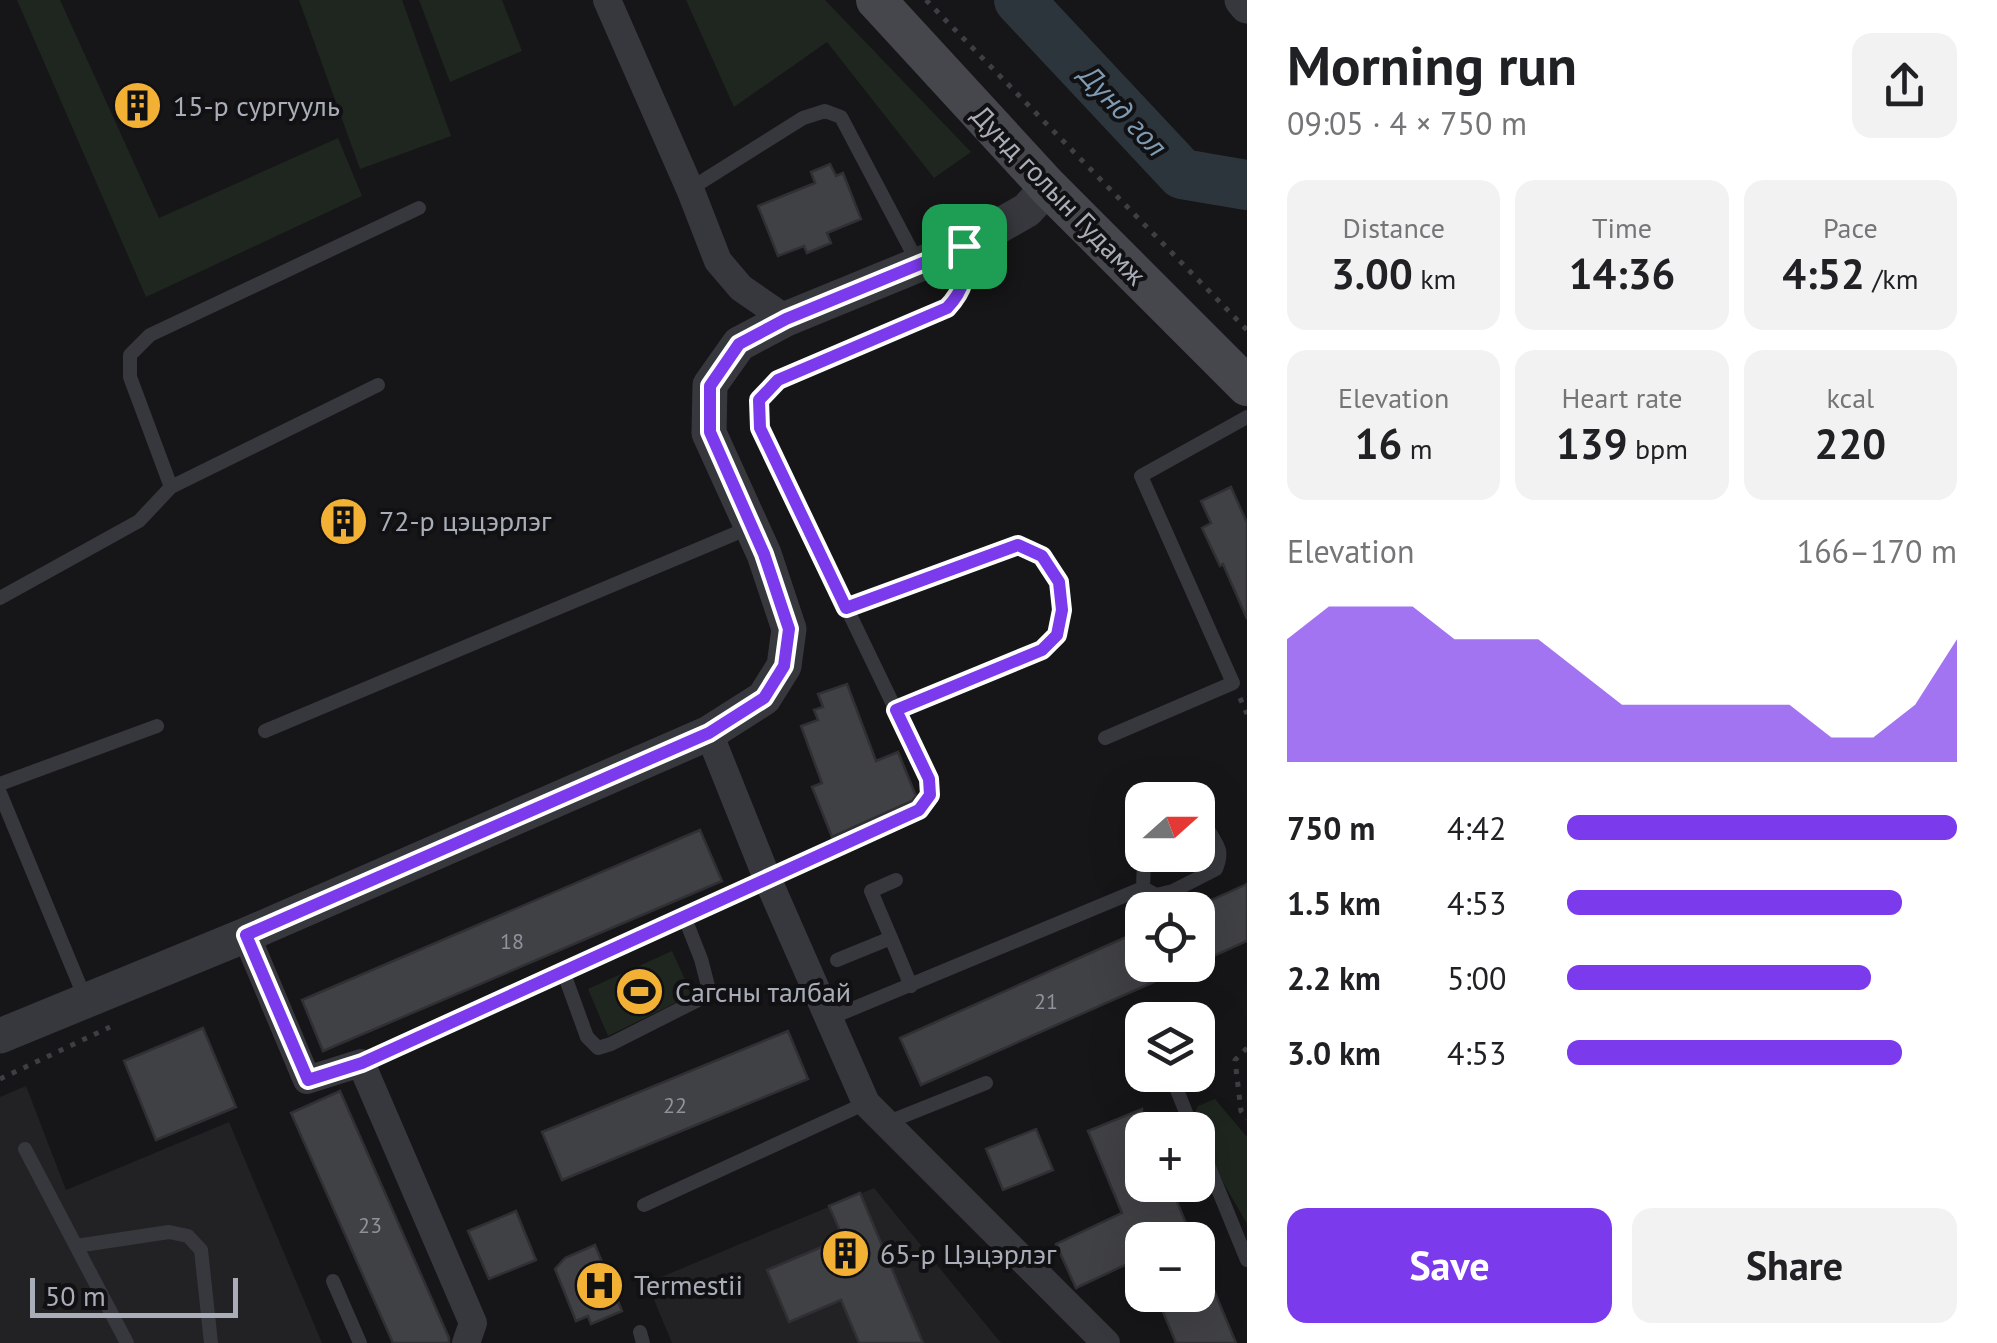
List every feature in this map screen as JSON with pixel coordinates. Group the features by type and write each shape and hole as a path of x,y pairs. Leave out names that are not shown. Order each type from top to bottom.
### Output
{"main road":[{"name":"Дунд голын Гудамж","path":"876,0 1048,187 1247,386"}],"street":[{"path":"608,0 718,261 741,288 786,319"},
{"path":"0,1036 246,935 709,733 764,698 784,666 789,629 764,554 710,432 710,386 739,344 786,319 964,246 1027,210 1048,187"},
{"path":"709,733 828,1019 876,1113 1106,1343"},
{"path":"246,935 308,1080 362,1063 472,1323 466,1343"}],"lane":[{"path":"690,190 803,118 824,110 841,118 919,265"},
{"path":"171,487 130,378 130,356 150,335 419,208"},
{"path":"362,1063 919,810 930,795 929,779 760,428 759,400 778,380 947,308 961,293 964,246"},
{"path":"0,598 139,522 171,487 378,385"},
{"path":"1105,738 1234,683 1141,476 1247,418"},
{"path":"265,731 752,527"},
{"path":"846,608 1018,545 1042,556 1059,582 1062,610 1057,635 1042,650 896,710"},
{"path":"0,784 157,726"},
{"path":"0,793 86,999"},
{"path":"1215,841 1221,858 1215,870"},
{"path":"1142,888 1143,872"},
{"path":"828,1019 1142,888 1156,894 1172,891 1212,872"},
{"path":"896,880 871,891 911,986"},
{"path":"563,971 588,1037 598,1048 611,1044 700,999 708,986 684,916"},
{"path":"837,960 890,938"},
{"path":"644,1204 876,1113 986,1083"},
{"path":"25,1149 127,1343"},
{"path":"1215,1182 1247,1260"},
{"path":"76,1246 169,1232 188,1236 201,1250 210,1343"},
{"path":"333,1280 360,1343"}],"path":[{"path":"926,0 1247,330"},
{"path":"0,1079 120,1023"},
{"path":"1247,1048 1235,1060 1240,1110 1247,1118"}],"shaded area":[{"path":"17,0 60,0 159,218 338,138 362,196 146,297"},
{"path":"299,0 402,0 451,136 360,169"},
{"path":"419,0 502,0 522,51 450,82"},
{"path":"686,0 825,0 971,152 934,178 827,42 734,107"},
{"name":"Сагсны талбай","path":"672,951 692,995 608,1036 588,989"},
{"path":"26,1086 66,1190 229,1122 322,1343 0,1343 0,1097"},
{"path":"1215,1099 1247,1137 1247,1224 1215,1164 1215,1112 1195,1112 1198,1106"},
{"path":"874,1188 1001,1343 672,1343 647,1283"}],"building":[{"path":"830,164 836,176 843,173 861,219 827,233 831,243 807,253 804,246 778,256 758,206 815,183 811,172"},
{"path":"1231,487 1247,523 1247,619 1202,528 1211,523 1201,501"},
{"path":"847,684 876,761 898,752 916,796 832,837 812,787 822,783 801,726 818,720 814,710 823,707 818,694"},
{"path":"700,830 722,881 323,1051 302,1000"},
{"path":"1247,884 1247,941 1215,955 1215,898"},
{"path":"1125,938 1125,982 1154,982 921,1085 900,1038"},
{"path":"203,1028 236,1107 156,1140 124,1061"},
{"path":"788,1031 808,1079 562,1180 542,1132"},
{"path":"340,1091 449,1343 393,1343 291,1113"},
{"path":"1125,1116 1125,1202 1177,1202 1185,1222 1125,1222 1125,1265 1076,1288 1056,1244 1122,1213 1088,1131"},
{"path":"1036,1129 1053,1170 1003,1190 986,1149"},
{"name":"65-р Цэцэрлэг","path":"860,1193 923,1343 859,1343 841,1300 789,1322 767,1270 843,1238 829,1206"},
{"path":"516,1211 536,1260 489,1279 468,1231"},
{"path":"595,1245 622,1311 591,1324 588,1316 576,1321 555,1269 565,1258"},
{"path":"1215,1293 1236,1343 1176,1343 1163,1312 1215,1312"}],"waterway":[{"name":"Дунд гол","path":"1019,0 1182,174 1247,185"}],"place":[{"name":"15-р сургууль","path":"138,106"},
{"name":"72-р цэцэрлэг","path":"344,521"},
{"name":"Сагсны талбай","path":"640,992"},
{"name":"65-р Цэцэрлэг","path":"845,1254"},
{"name":"Termestii","path":"599,1285"}],"route":[{"path":"964,246 961,293 947,308 778,380 759,400 760,428 846,608 1018,545 1042,556 1059,582 1062,610 1057,635 1042,650 896,710 929,779 930,795 919,810 362,1063 308,1080 246,935 709,733 764,698 784,666 789,629 764,554 710,432 710,386 739,344 786,319 964,246"}]}
